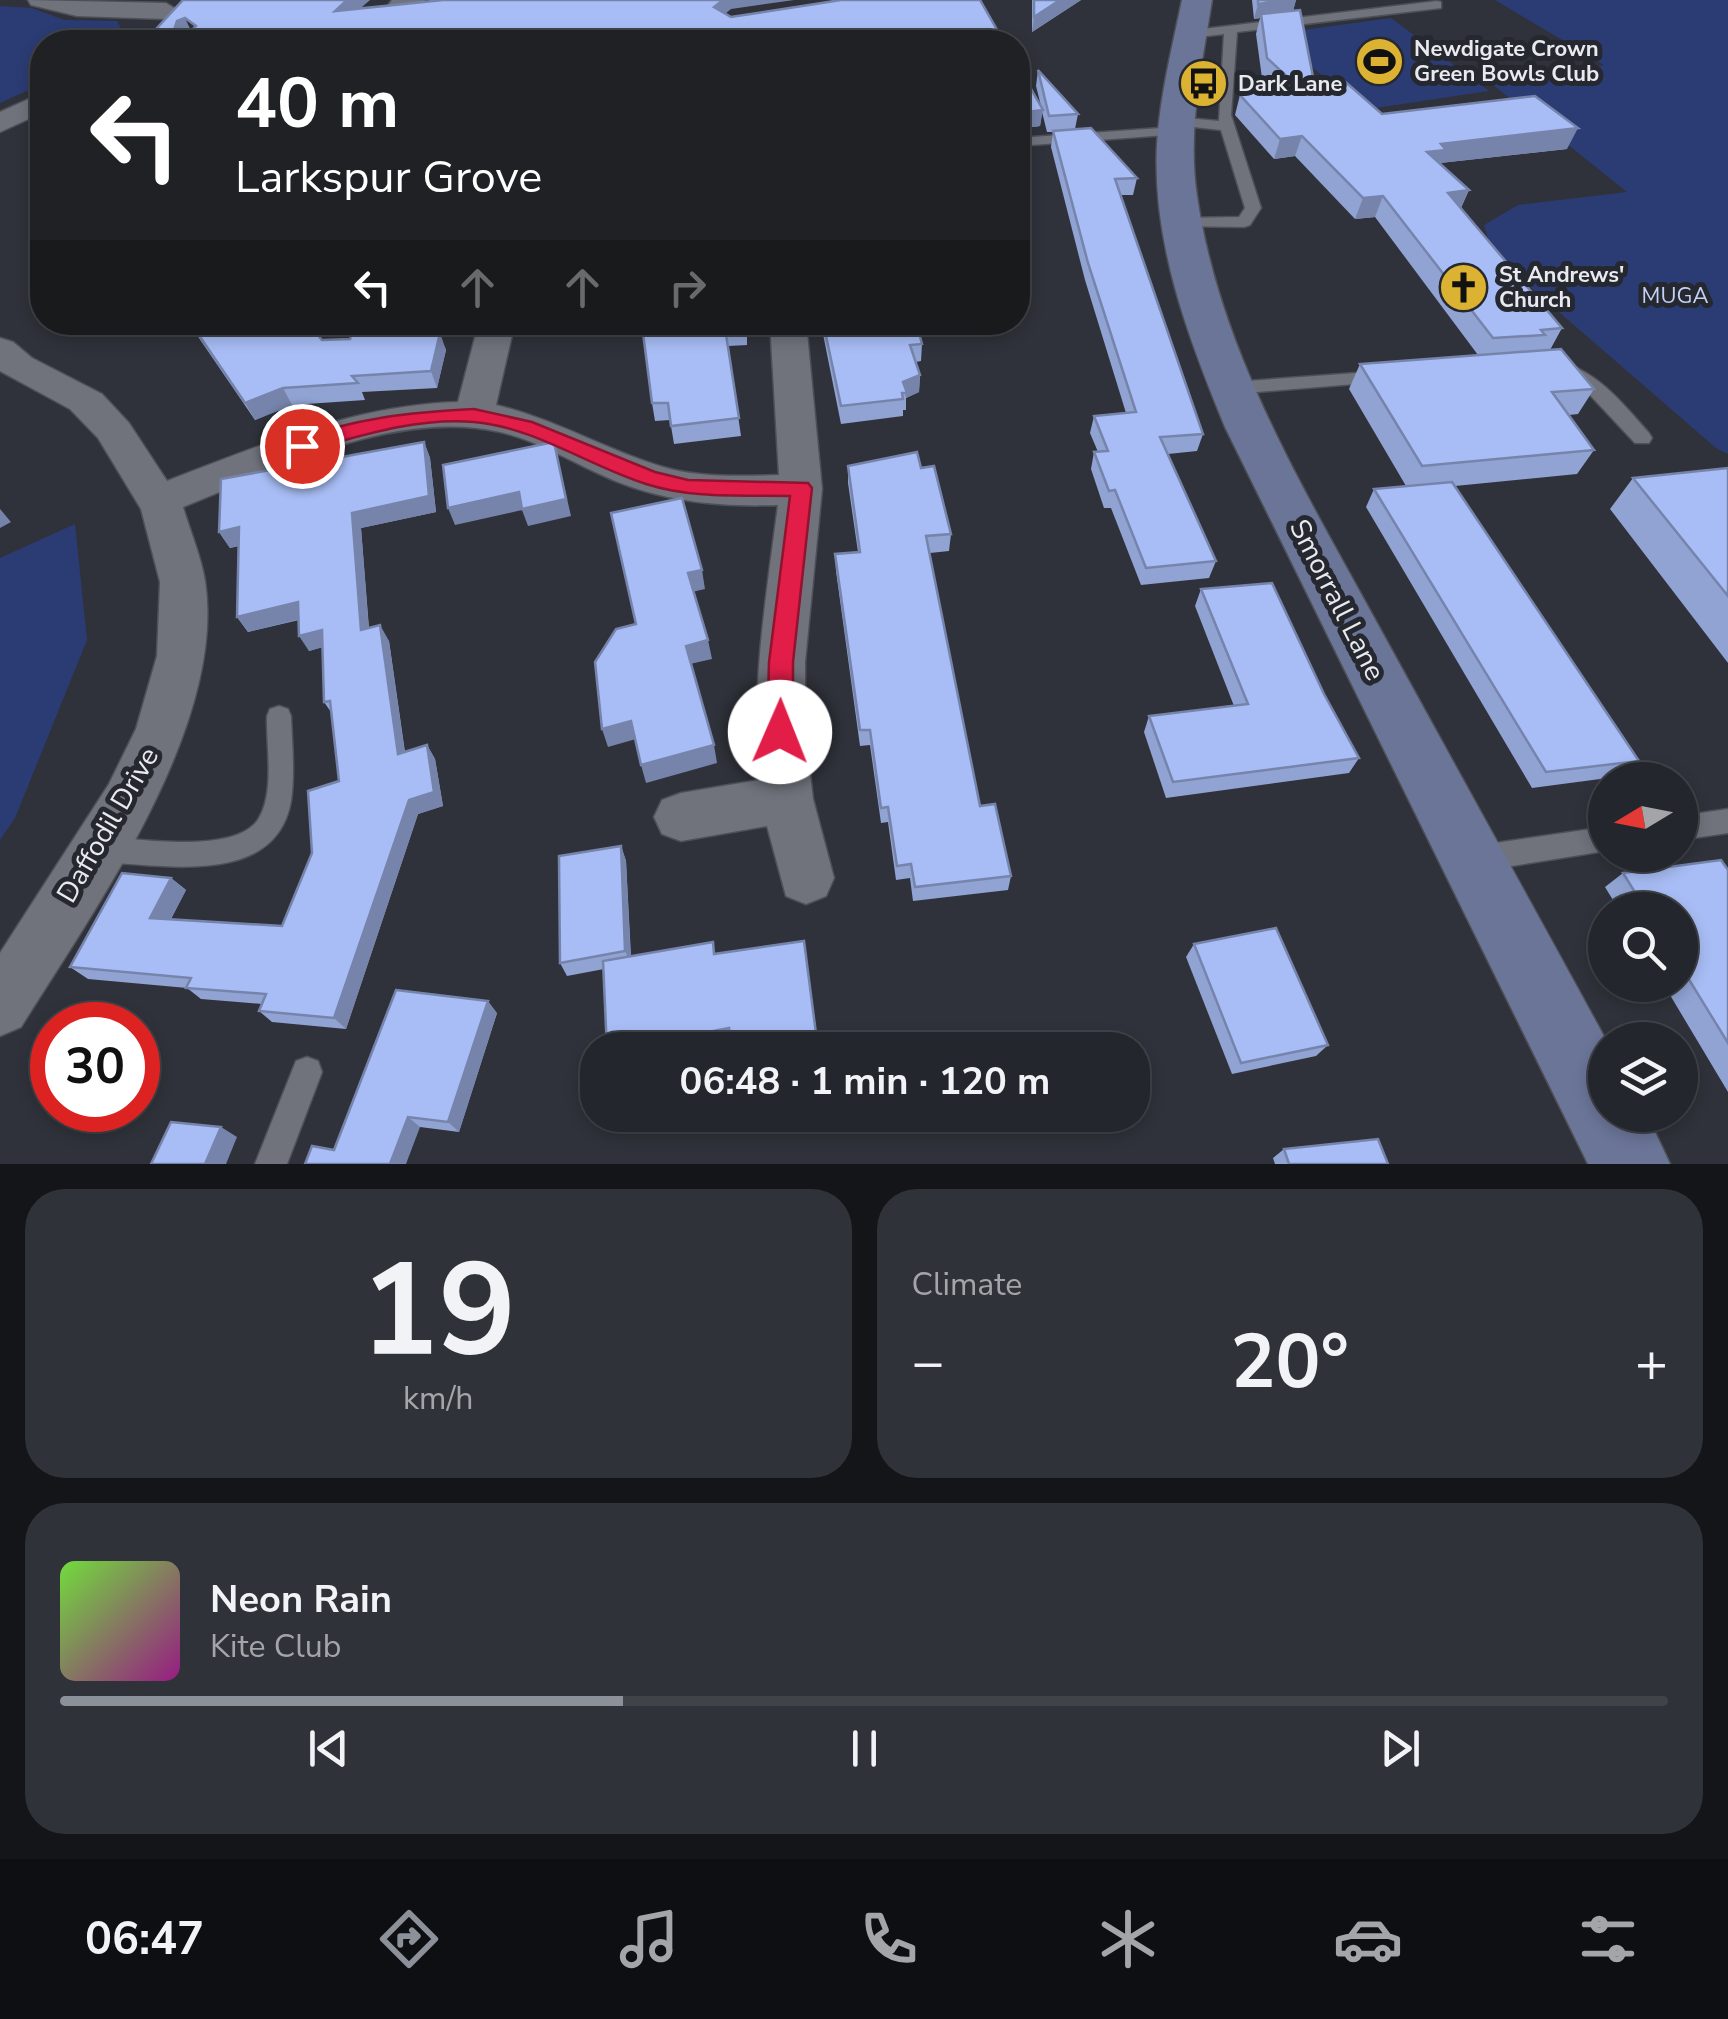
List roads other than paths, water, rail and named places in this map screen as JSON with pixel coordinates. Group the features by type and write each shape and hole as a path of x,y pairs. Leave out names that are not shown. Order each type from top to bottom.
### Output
{"street":[{"path":"40,0 77,8 171,5"},
{"path":"146,30 171,5"},
{"name":"Smorrall Lane","path":"1206,21 1177,92 1193,126 1182,223 1187,251 1233,388 1318,564 1630,1164"},
{"path":"0,123 30,108"},
{"path":"474,415 493,335"},
{"path":"789,335 801,488 781,662 780,732 787,799 806,878"},
{"name":"Daffodil Drive","path":"0,350 36,378 85,400 117,434 159,500 181,555 186,604 177,681 146,770 0,1006"},
{"path":"159,500 338,432 407,419 474,415 525,427 650,478 688,488 801,488"},
{"path":"681,818 787,799"}],"lane":[{"path":"1206,21 1437,5"},
{"path":"1030,141 1193,126 1253,208 1250,216 1236,223 1182,223"},
{"path":"1544,364 1582,377 1642,438"},
{"path":"1233,388 1396,376"},
{"path":"98,849 234,851 260,839 271,823 277,793 279,716"},
{"path":"1698,826 1728,822"},
{"path":"1470,859 1588,842"},
{"path":"271,1164 307,1072"}],"place":[{"name":"Newdigate Crown Green Bowls Club","path":"1379,62"},
{"name":"Dark Lane","path":"1203,84"},
{"name":"St Andrews' Church","path":"1464,288"}],"park label":[{"name":"MUGA","path":"1675,296"}]}
